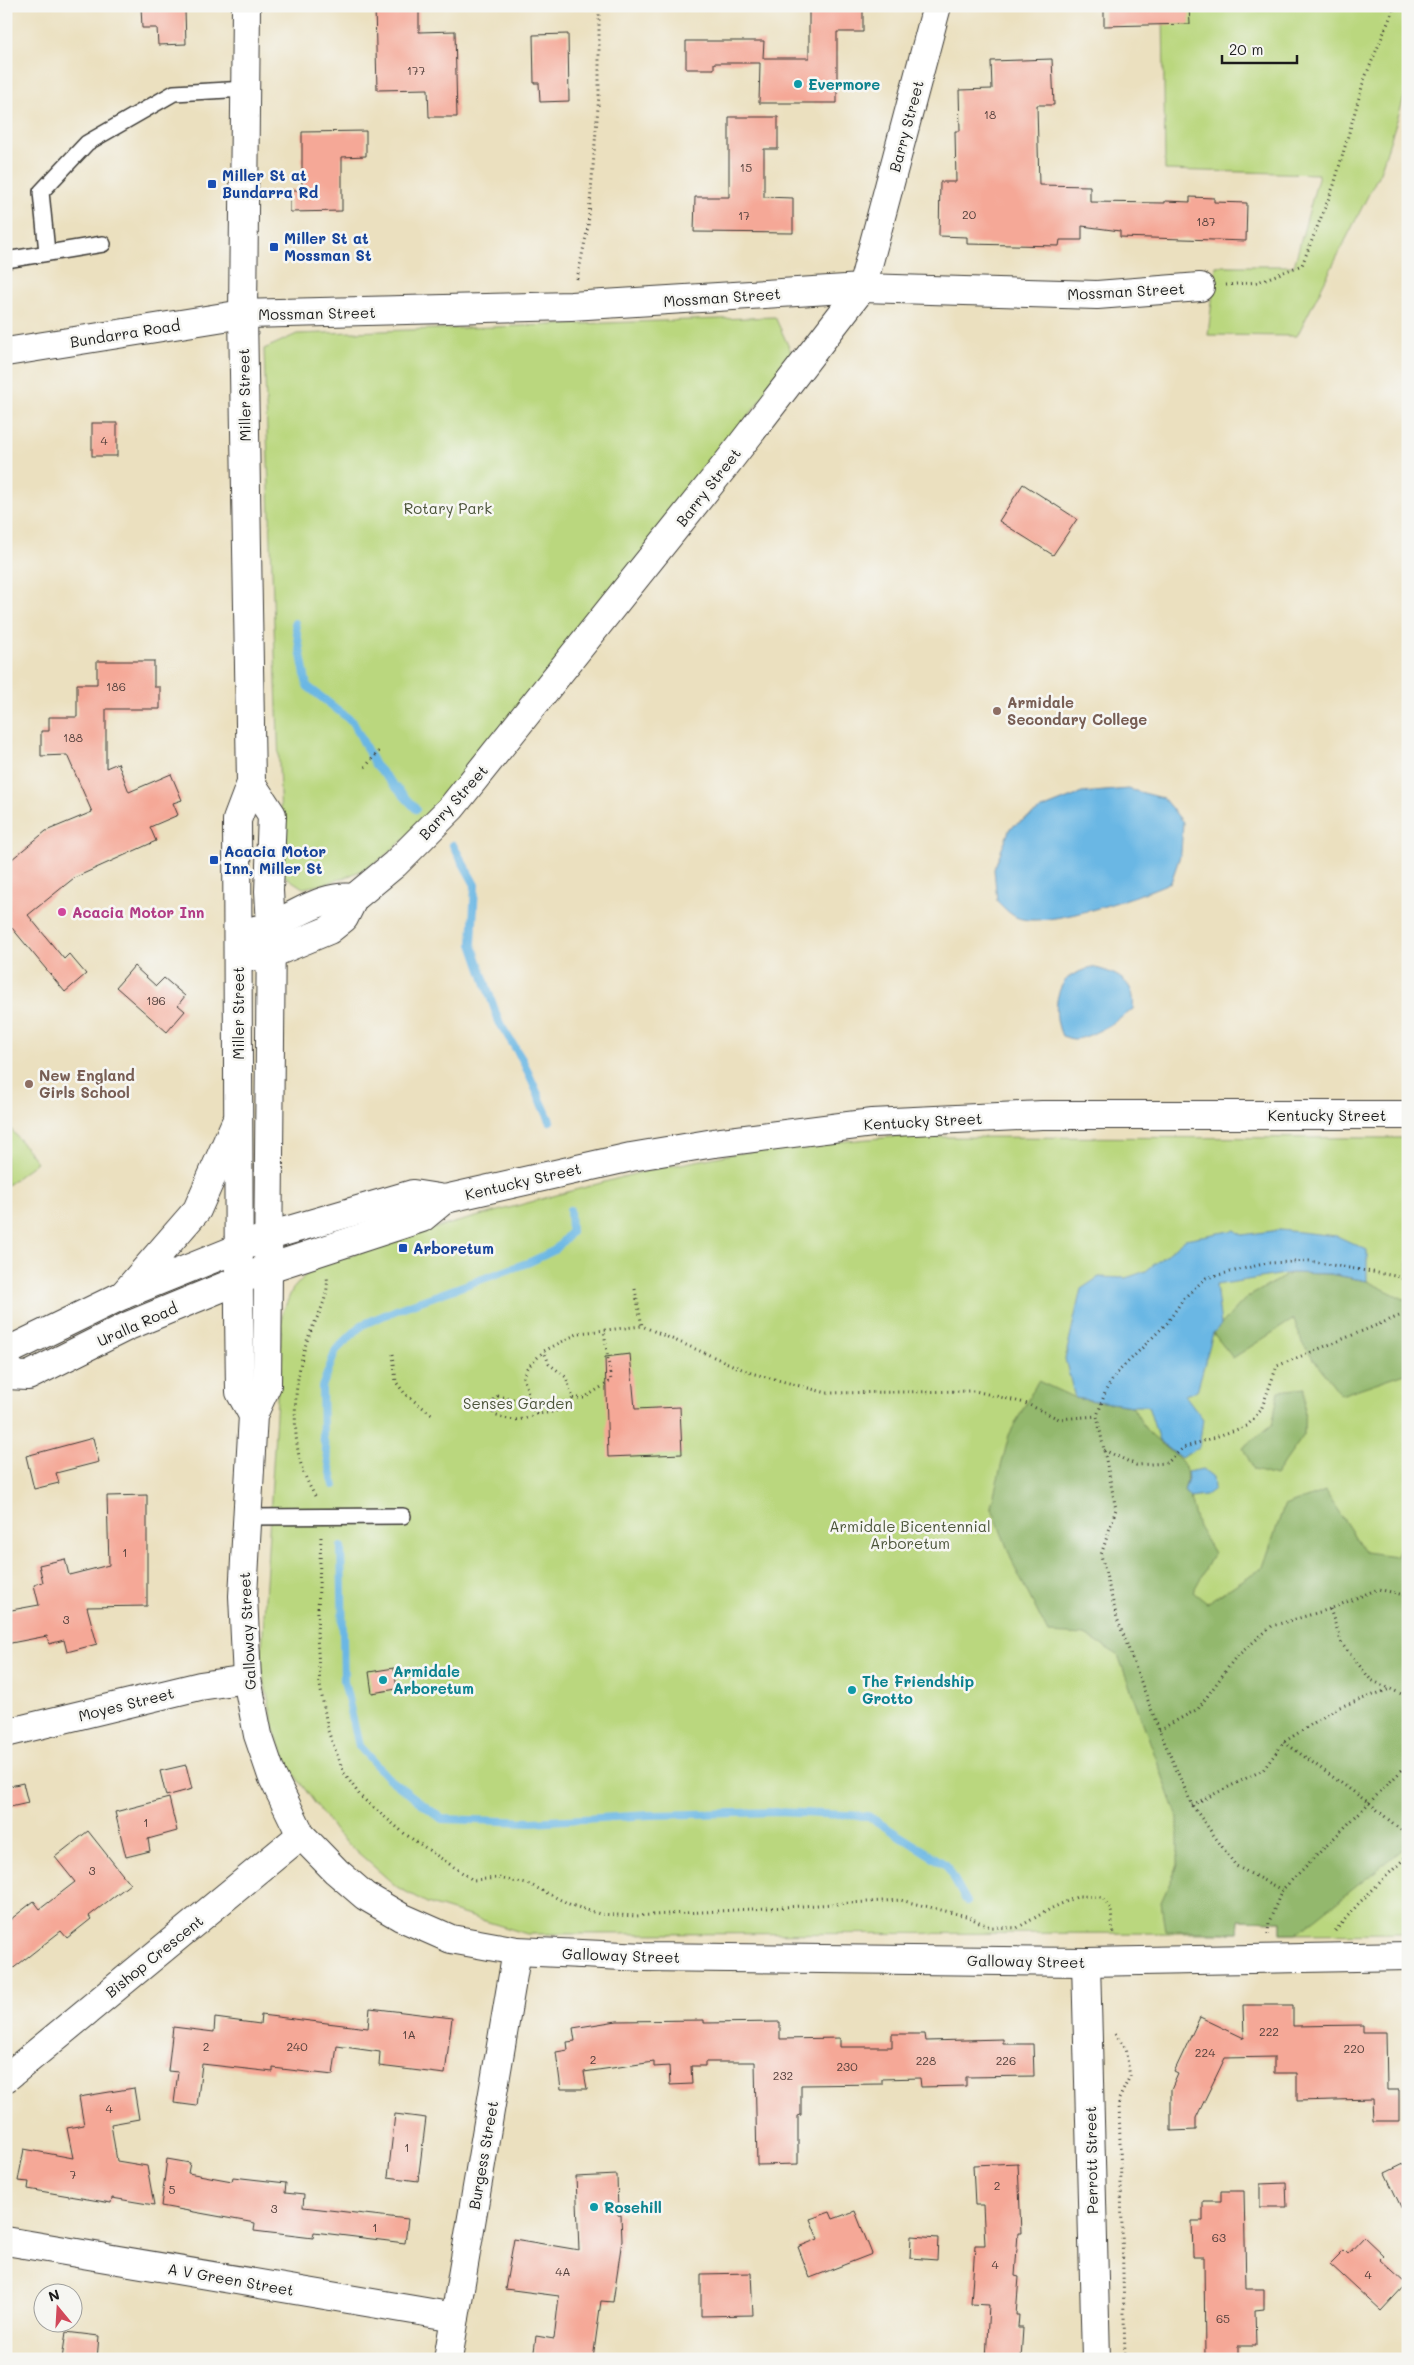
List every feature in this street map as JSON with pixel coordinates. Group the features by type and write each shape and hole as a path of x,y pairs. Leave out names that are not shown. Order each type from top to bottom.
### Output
{"street":[{"name":"Miller Street","path":"240,1247 237,820 251,783 243,314 246,6"},
{"name":"Barry Street","path":"238,947 271,954 329,930 344,918 354,898 395,864 452,807 728,462 862,288 937,6"},
{"name":"Mossman Street","path":"243,314 571,306 862,288 1097,295 1200,287"},
{"name":"Bundarra Road","path":"6,352 243,314"},
{"name":"Miller Street","path":"251,783 272,815 269,891 271,925 269,998 269,1236"},
{"path":"238,947 271,925 328,899 354,898"},
{"name":"Kentucky Street","path":"240,1247 269,1236 413,1194 444,1199 631,1157 714,1143 872,1123 1042,1115 1408,1115"},
{"path":"123,1295 197,1210 239,1116"},
{"name":"Kentucky Street","path":"269,1268 422,1218 444,1199"},
{"name":"Galloway Street","path":"269,1236 267,1384 253,1415 246,1517 243,1596 247,1679 258,1735 272,1776 301,1835 336,1871 365,1896 400,1917 450,1939 517,1951 645,1958 1086,1962 1408,1956"},
{"path":"240,1247 240,1392 253,1415"},
{"name":"Uralla Road","path":"6,1360 10,1350 123,1295 240,1247"},
{"name":"Uralla Road","path":"6,1375 28,1376 128,1326 269,1268"},
{"name":"Moyes Street","path":"6,1733 200,1686 247,1679"},
{"name":"Bishop Crescent","path":"6,2078 301,1835"},
{"name":"Burgess Street","path":"448,2359 517,1951"},
{"name":"Perrott Street","path":"1086,1962 1096,2359"},
{"name":"A V Green Street","path":"6,2240 455,2317"}],"lane":[{"path":"47,252 42,192 87,143 174,93 246,89"},
{"path":"6,260 103,244"},
{"path":"246,1517 403,1516"}],"path":[{"path":"575,288 588,227 599,95 598,6"},
{"path":"1200,287 1258,282 1302,265 1334,185 1364,80 1395,6"},
{"path":"365,767 381,749"},
{"path":"1282,1890 1236,1866 1192,1805 1159,1730 1118,1618 1101,1555 1116,1509 1097,1416 1100,1405 1116,1374 1168,1323 1184,1298 1206,1278 1267,1264 1309,1261 1401,1277 1408,1286"},
{"path":"326,1272 327,1281 323,1306 307,1341 297,1381 294,1410 302,1467 314,1496 322,1542 317,1635 320,1685 328,1731 344,1773 361,1797 405,1834 473,1880 499,1878 531,1885 571,1905 600,1914 636,1916 900,1900 966,1916 990,1927 1018,1928 1052,1908 1079,1896 1102,1898 1111,1910 1113,1938"},
{"path":"635,1289 642,1326"},
{"path":"1103,1449 1136,1465 1167,1463 1183,1448 1247,1426 1261,1410 1277,1366 1404,1314 1408,1304"},
{"path":"536,1414 528,1402 528,1392 523,1377 527,1368 544,1351 579,1333 642,1326 751,1374 827,1393 975,1390 1025,1404 1059,1419 1097,1416"},
{"path":"573,1398 584,1398 611,1382 604,1331"},
{"path":"544,1351 550,1364 566,1377 573,1398"},
{"path":"393,1354 396,1382 406,1395 434,1416"},
{"path":"528,1402 498,1396 491,1402 494,1415 511,1421 524,1420 536,1414 551,1413 567,1406 573,1398"},
{"path":"1159,1730 1198,1709 1235,1658 1272,1626 1330,1609 1378,1588 1408,1596"},
{"path":"1330,1609 1342,1644 1371,1680 1408,1697"},
{"path":"1192,1805 1263,1770 1284,1742 1337,1708 1390,1689"},
{"path":"1284,1742 1369,1803 1408,1836"},
{"path":"1269,1922 1282,1890 1408,1764"},
{"path":"1332,1934 1359,1903 1408,1855"},
{"path":"1114,2033 1125,2048 1130,2076 1119,2099 1125,2359"}],"green space":[{"path":"1163,6 1408,6 1408,86 1380,172 1297,336 1208,335 1216,266 1294,266 1319,174 1165,170"},
{"name":"Rotary Park","path":"775,317 793,356 674,512 496,739 456,787 412,832 370,866 337,880 303,888 283,875 264,349 297,334"},
{"path":"6,1123 37,1162 6,1186"},
{"name":"Armidale Bicentennial Arboretum","path":"892,1137 1408,1138 1408,1933 1281,1934 1281,1921 1239,1920 1238,1933 527,1934 427,1903 397,1887 338,1835 291,1770 276,1736 261,1666 282,1314 292,1290 310,1270 362,1251 439,1227 645,1171 732,1154"},
{"path":"1291,1273 1330,1274 1367,1281 1408,1301 1408,1372 1341,1395 1302,1343 1294,1319 1233,1358 1213,1333 1246,1298"},
{"path":"1038,1381 1075,1398 1132,1406 1149,1433 1174,1453 1184,1465 1186,1480 1184,1491 1190,1498 1198,1527 1214,1553 1193,1592 1207,1603 1263,1567 1284,1506 1325,1491 1365,1552 1396,1556 1405,1531 1408,1530 1408,1845 1297,1934 1281,1934 1281,1921 1239,1920 1238,1933 1165,1931 1161,1902 1178,1865 1178,1818 1118,1655 1085,1635 1048,1633 1015,1568 991,1506 1009,1435"},
{"path":"1305,1388 1304,1435 1275,1476 1254,1470 1243,1448 1272,1425 1279,1391"}],"water":[{"path":"1128,789 1163,798 1183,822 1181,853 1171,882 1119,902 1075,914 1036,920 1015,917 997,901 994,869 1010,828 1042,809 1082,793"},
{"path":"1091,967 1116,975 1128,985 1132,991 1133,1009 1113,1023 1087,1036 1074,1039 1062,1036 1056,1013 1060,989 1069,977"},
{"path":"1235,1230 1242,1235 1280,1230 1337,1236 1367,1250 1367,1281 1330,1274 1291,1273 1216,1285 1221,1325 1213,1333 1197,1391 1185,1395 1203,1419 1199,1447 1181,1458 1159,1441 1148,1406 1132,1406 1075,1398 1065,1359 1081,1289 1099,1277 1126,1278 1146,1271 1185,1239"},
{"path":"1203,1469 1213,1477 1214,1489 1205,1496 1190,1498 1184,1491 1188,1478 1187,1472"}],"building":[{"path":"141,6 161,6 161,11 185,10 186,44 158,45 157,28 142,28"},
{"path":"375,6 419,6 419,32 455,31 457,117 429,117 428,89 377,90"},
{"path":"809,6 843,6 843,10 863,10 863,32 837,32 837,103 759,103 760,63 714,63 714,69 686,69 686,41 764,41 763,58 809,58"},
{"path":"1104,6 1189,6 1190,24 1104,26"},
{"path":"568,34 569,101 540,102 539,83 534,83 533,35"},
{"path":"1052,59 1054,105 1037,105 1039,185 1090,186 1090,202 1190,202 1190,197 1214,198 1214,202 1247,203 1246,241 1120,237 1120,231 1082,226 1082,240 1060,240 1059,246 967,244 967,237 939,236 940,182 956,182 955,131 960,131 959,90 992,89 991,61"},
{"path":"729,117 778,117 778,149 764,149 764,197 793,198 793,233 694,232 695,197 729,197"},
{"path":"366,131 366,156 342,157 342,211 290,212 290,190 302,190 302,132"},
{"path":"92,423 117,423 117,456 92,456"},
{"path":"1023,484 1077,519 1053,555 999,521"},
{"path":"97,661 154,661 154,687 160,687 160,709 106,709 106,768 118,763 129,792 171,774 182,800 173,803 178,815 150,827 156,841 74,878 28,915 64,959 69,954 86,974 65,992 12,928 6,933 6,864 46,831 92,812 67,755 41,756 41,731 49,731 49,717 77,717 77,684 97,684"},
{"path":"134,966 156,986 164,978 185,996 178,1005 185,1011 167,1032 116,987"},
{"path":"630,1354 635,1409 680,1407 682,1454 608,1457 605,1357"},
{"path":"93,1438 99,1462 56,1473 59,1483 34,1489 26,1456"},
{"path":"147,1495 147,1606 87,1607 97,1644 67,1652 64,1640 49,1644 47,1636 6,1644 6,1611 39,1605 34,1585 43,1582 39,1565 65,1559 69,1575 109,1565 107,1496"},
{"name":"Armidale Arboretum","path":"394,1668 397,1689 372,1693 369,1672"},
{"path":"186,1765 192,1789 166,1796 160,1771"},
{"path":"23,1783 28,1803 6,1808 6,1787"},
{"path":"169,1798 177,1831 148,1839 150,1851 126,1857 115,1812"},
{"path":"88,1831 130,1884 89,1916 91,1919 67,1938 61,1931 6,1974 6,1923 34,1901 40,1909 75,1882 55,1857"},
{"path":"1243,2005 1293,2005 1293,2026 1363,2025 1363,2032 1386,2032 1387,2090 1399,2090 1399,2121 1373,2121 1372,2099 1297,2101 1297,2073 1274,2073 1274,2057 1225,2058 1196,2118 1196,2130 1171,2131 1171,2090 1178,2074 1174,2072 1200,2017 1244,2038"},
{"path":"370,2008 452,2018 445,2074 379,2066 380,2052 337,2046 333,2075 273,2068 273,2072 202,2064 197,2106 174,2103 178,2072 168,2071 173,2027 214,2032 215,2018 260,2024 261,2015 368,2028"},
{"path":"704,2020 704,2023 780,2022 780,2039 840,2038 840,2047 892,2047 892,2034 925,2034 926,2041 1003,2039 1003,2044 1033,2044 1034,2076 966,2077 966,2086 921,2087 920,2078 882,2079 882,2084 801,2085 801,2115 798,2116 798,2164 757,2165 755,2062 705,2062 705,2066 691,2066 692,2084 670,2085 669,2066 654,2067 654,2062 584,2072 587,2089 561,2089 556,2052 568,2050 567,2042 575,2041 573,2028 617,2021"},
{"path":"134,2088 139,2119 111,2124 117,2161 147,2166 154,2205 112,2198 111,2203 28,2189 29,2182 18,2181 24,2149 73,2158 67,2128 84,2125 79,2097"},
{"path":"395,2114 426,2118 418,2181 388,2177"},
{"path":"167,2159 190,2163 188,2173 232,2181 233,2177 286,2183 285,2193 304,2195 303,2207 408,2219 405,2243 314,2232 313,2238 254,2231 255,2223 161,2206"},
{"path":"1408,2162 1408,2222 1385,2173"},
{"path":"1018,2163 1021,2233 1018,2233 1015,2276 1019,2277 1016,2315 1019,2315 1018,2328 1023,2328 1021,2359 986,2359 989,2305 971,2304 975,2245 985,2245 983,2205 975,2205 973,2165"},
{"path":"617,2175 618,2215 621,2215 622,2240 613,2302 601,2301 593,2359 533,2359 536,2336 554,2339 559,2296 505,2289 514,2239 579,2250 576,2177"},
{"path":"1286,2183 1287,2207 1260,2207 1260,2184"},
{"path":"1221,2191 1244,2191 1246,2289 1264,2289 1264,2309 1255,2310 1256,2346 1238,2346 1238,2359 1205,2359 1204,2257 1193,2257 1192,2221 1203,2221 1203,2201 1221,2201"},
{"path":"855,2211 872,2254 810,2278 798,2247 818,2239 810,2219 830,2212 833,2219"},
{"path":"911,2236 938,2238 937,2260 910,2258"},
{"path":"1364,2237 1383,2255 1379,2259 1406,2284 1381,2311 1330,2264 1344,2250 1348,2254"},
{"path":"751,2273 753,2315 701,2316 701,2274"},
{"path":"66,2332 99,2336 97,2359 62,2359"}],"waterway":[{"path":"295,623 307,686 353,722 375,765 416,809"},
{"path":"453,845 475,885 472,944 499,1022 522,1059 550,1121"},
{"path":"334,1485 323,1437 322,1387 336,1350 362,1325 401,1308 530,1262 555,1250 571,1232 570,1210"},
{"path":"341,1547 344,1681 359,1746 387,1777 442,1819 532,1822 650,1815 778,1812 868,1816 946,1865 967,1902"}],"place":[{"name":"Evermore","path":"798,84"},
{"name":"Miller St at Bundarra Rd","path":"212,184"},
{"name":"Miller St at Mossman St","path":"274,247"},
{"name":"Armidale Secondary College","path":"997,711"},
{"name":"Acacia Motor Inn, Miller St","path":"214,860"},
{"name":"Acacia Motor Inn","path":"62,912"},
{"name":"New England Girls School","path":"29,1084"},
{"name":"Arboretum","path":"403,1248"},
{"name":"Armidale Arboretum","path":"383,1680"},
{"name":"The Friendship Grotto","path":"852,1690"},
{"name":"Rosehill","path":"594,2207"}],"park label":[{"name":"Senses Garden","path":"518,1403"}]}
